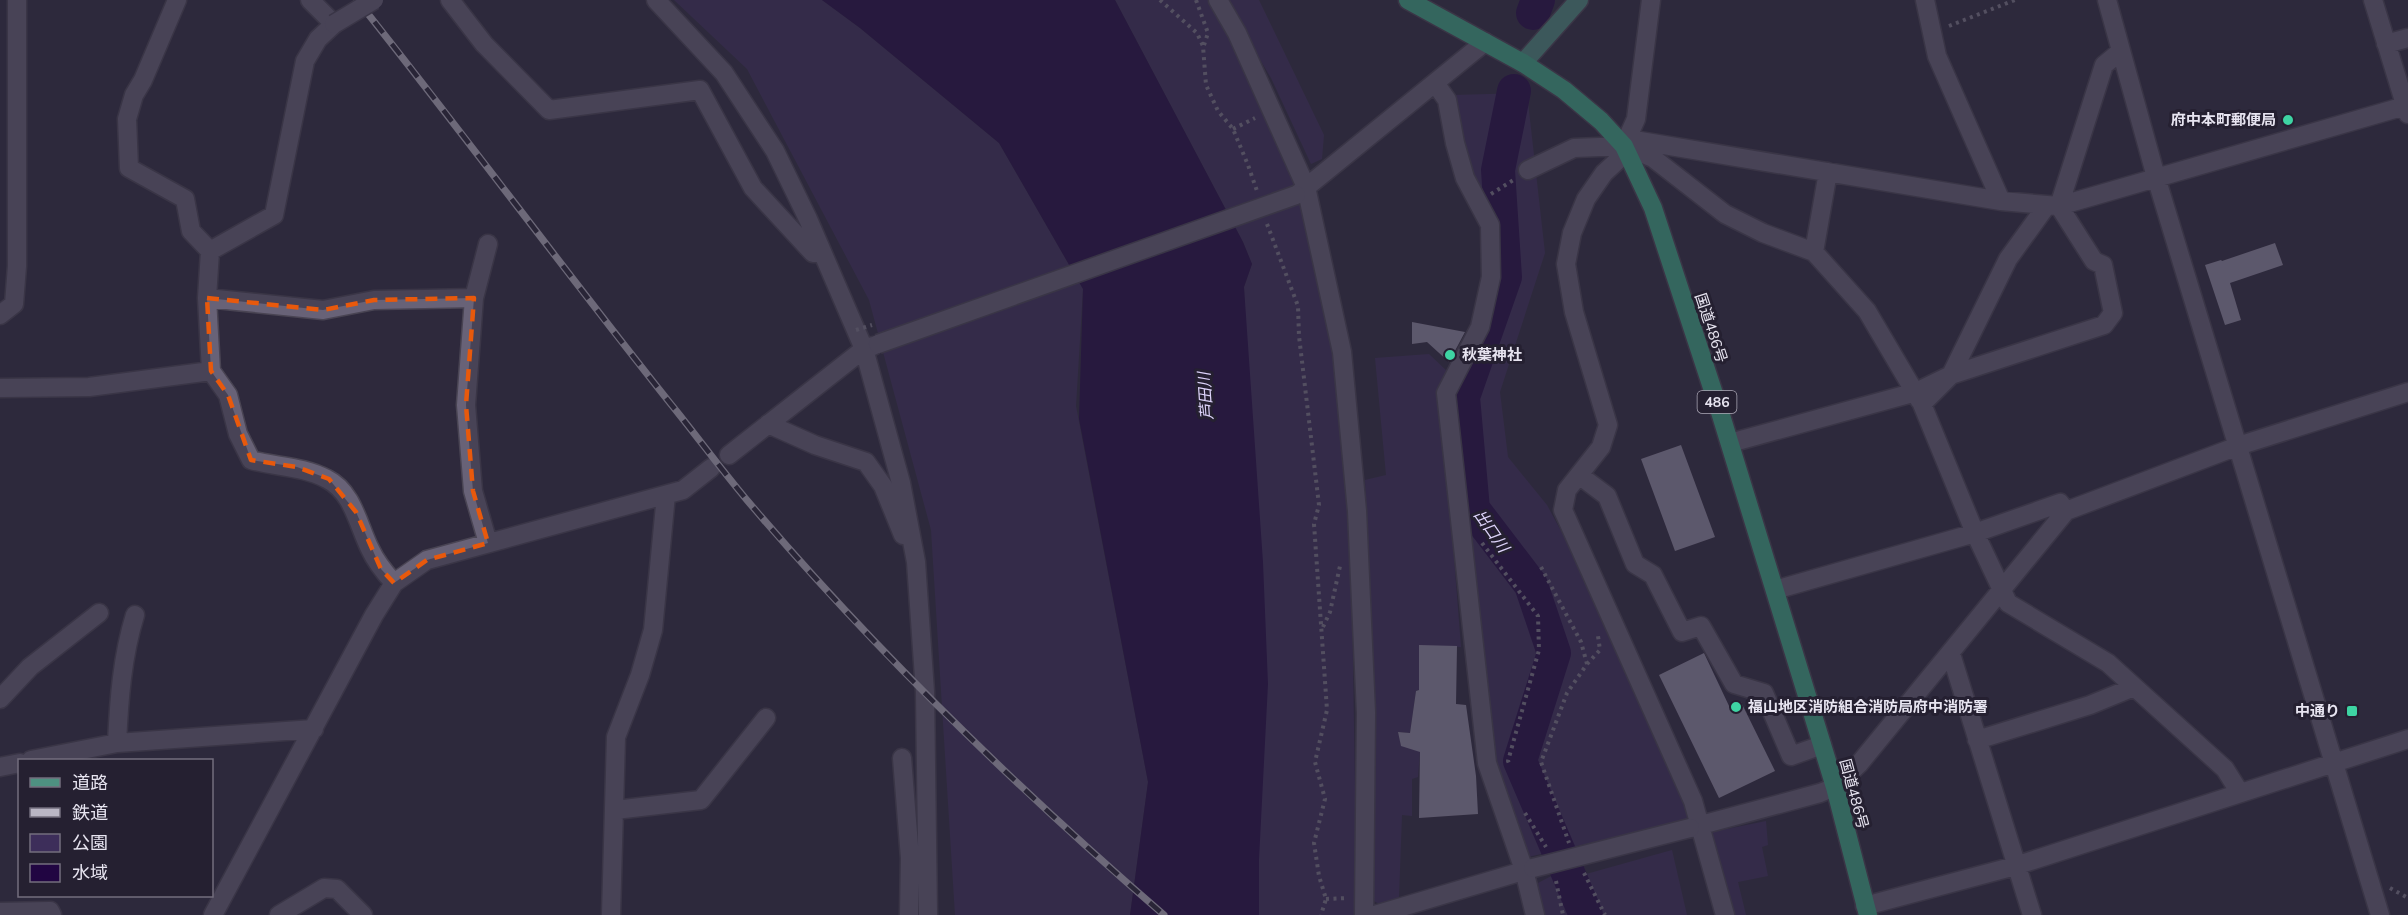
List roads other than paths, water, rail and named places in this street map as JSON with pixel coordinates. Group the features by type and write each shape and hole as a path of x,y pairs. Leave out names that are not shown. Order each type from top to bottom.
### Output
{"highway":[{"name":"国道486号","path":"1408,0 1523,63 1564,90 1601,121 1624,146 1653,208 1730,443 1835,787 1867,911"}],"main road":[{"path":"1523,63 1579,0"}],"street":[{"path":"0,315 14,304 17,266 8,128 17,0"},
{"path":"177,0 143,80 134,94 127,119 129,168 185,199 191,231 210,251 207,298 211,371 228,395 238,434 250,460 268,465 297,467 329,479 356,512 369,548 381,569 394,583"},
{"path":"310,0 334,24"},
{"path":"210,251 274,215 305,61 318,39 334,24 374,0"},
{"path":"450,0 484,44 549,110 700,90 753,188 813,253 822,252"},
{"path":"656,0 724,73 775,151 822,252 871,346 916,562 925,692 928,915"},
{"path":"1218,0 1237,33 1272,109 1301,191 1342,352 1357,511 1366,712 1364,915"},
{"path":"1651,0 1636,119 1617,161 1604,173 1586,199 1572,233 1566,264 1574,312 1608,425 1601,447 1567,489 1563,510 1693,801 1696,827 1725,915"},
{"path":"1925,0 1937,56 2001,201"},
{"path":"2107,0 2156,177 2380,915"},
{"path":"1528,170 1574,148 1624,146 1640,141 2001,201 2053,206 2407,110 2373,0"},
{"path":"2386,44 2408,38"},
{"path":"729,455 871,346 1301,191 1485,42"},
{"path":"1952,375 2008,259 2053,206 2104,65 2121,51"},
{"path":"1435,83 1447,100 1455,143 1465,178 1490,225 1491,277 1480,327 1446,393 1487,763 1528,869 1535,915"},
{"path":"1624,146 1653,158 1725,214 1763,233 1814,252 1867,311 1919,398 1975,533 2008,603 2108,663 2225,769 2240,793"},
{"path":"1814,252 1828,172"},
{"path":"1730,443 1919,398 1952,375 2104,325 2113,313 2103,265 2094,261 2053,206"},
{"path":"488,543 473,491 466,405 474,298 489,244"},
{"path":"207,298 323,310 374,300 474,298"},
{"path":"0,388 89,387 211,371"},
{"path":"1375,915 1528,869 1696,827 1835,787 1859,764 2066,511 2238,446 2408,392"},
{"path":"768,424 816,445 866,462 883,486 903,536 911,540"},
{"path":"213,915 374,615 394,583 427,560 683,490 711,468"},
{"path":"1579,474 1607,496 1635,564 1653,575 1682,632 1701,626 1734,684 1764,693 1791,756 1822,745"},
{"path":"611,915 616,737 640,675 652,630 666,495"},
{"path":"1775,590 1975,533 2060,503 2066,511"},
{"path":"0,699 30,668 99,613"},
{"path":"117,743 119,699 127,640 135,615"},
{"path":"1951,654 2032,915"},
{"path":"1977,740 2090,705 2134,687"},
{"path":"615,810 701,800 766,718"},
{"path":"36,759 117,743 314,729"},
{"path":"1867,911 2015,866 2408,739"},
{"path":"902,758 910,858 909,915"},
{"path":"0,767 18,763"},
{"path":"279,915 324,888 337,889 363,915"},
{"path":"0,912 50,911 52,915"}],"water":[{"name":"芦田川","path":"822,0 1115,0 1243,242 1252,264 1244,287 1263,562 1268,684 1259,860 1259,915 1130,915 1148,782 1079,419 1083,289 999,143 860,28"}],"waterway":[{"name":"出口川","path":"1533,13 1538,0"},
{"name":"出口川","path":"1514,91 1498,170 1505,277 1463,397 1473,509 1531,585 1554,653 1520,761 1586,915"}],"railway":[{"path":"357,0 591,303 746,499 794,555 895,663 1000,767 1164,915"}],"place":[{"name":"府中本町郵便局","path":"2288,120"},
{"name":"秋葉神社","path":"1450,355"},
{"name":"福山地区消防組合消防局府中消防署","path":"1736,707"},
{"name":"中通り","path":"2352,711"}]}
